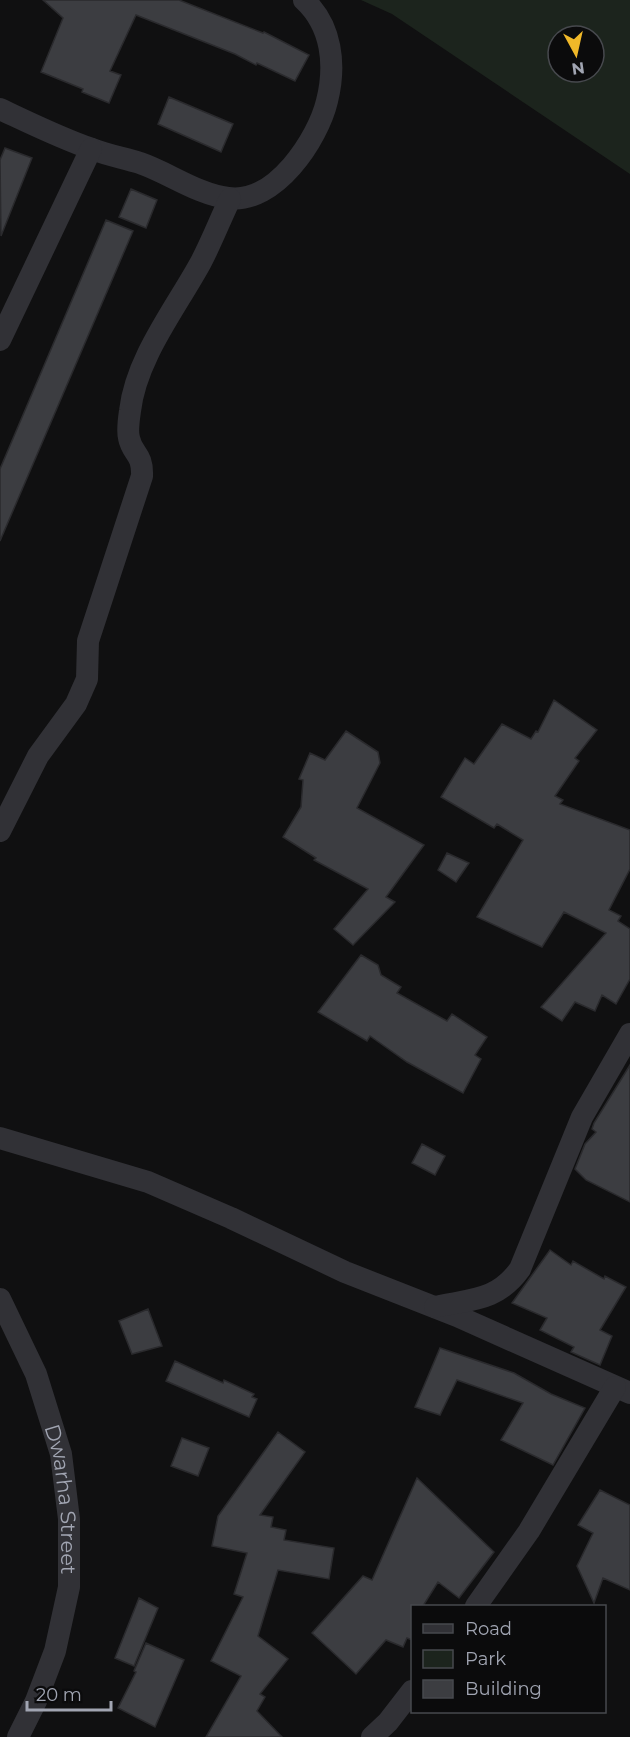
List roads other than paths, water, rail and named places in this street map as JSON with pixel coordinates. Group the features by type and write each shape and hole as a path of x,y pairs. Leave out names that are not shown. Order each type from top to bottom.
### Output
{"street":[{"path":"0,109 91,149 141,164 214,195 230,199 255,195 273,185 303,153 323,118 331,85 331,49 324,27 312,7 304,0"},
{"path":"0,338 91,149"},
{"path":"0,831 38,756 76,704 87,680 88,641 142,476 143,465 129,439 130,411 135,387 143,364 202,260 230,199"},
{"path":"435,1307 490,1296 509,1284 520,1269 582,1117 630,1035"},
{"path":"0,1138 148,1182 345,1272 435,1307 622,1390 529,1532 477,1605"},
{"name":"Dwarha Street","path":"0,1299 40,1385 61,1454 69,1519 69,1587 55,1651 36,1701 18,1737"},
{"path":"372,1737 388,1722 411,1692"}]}
